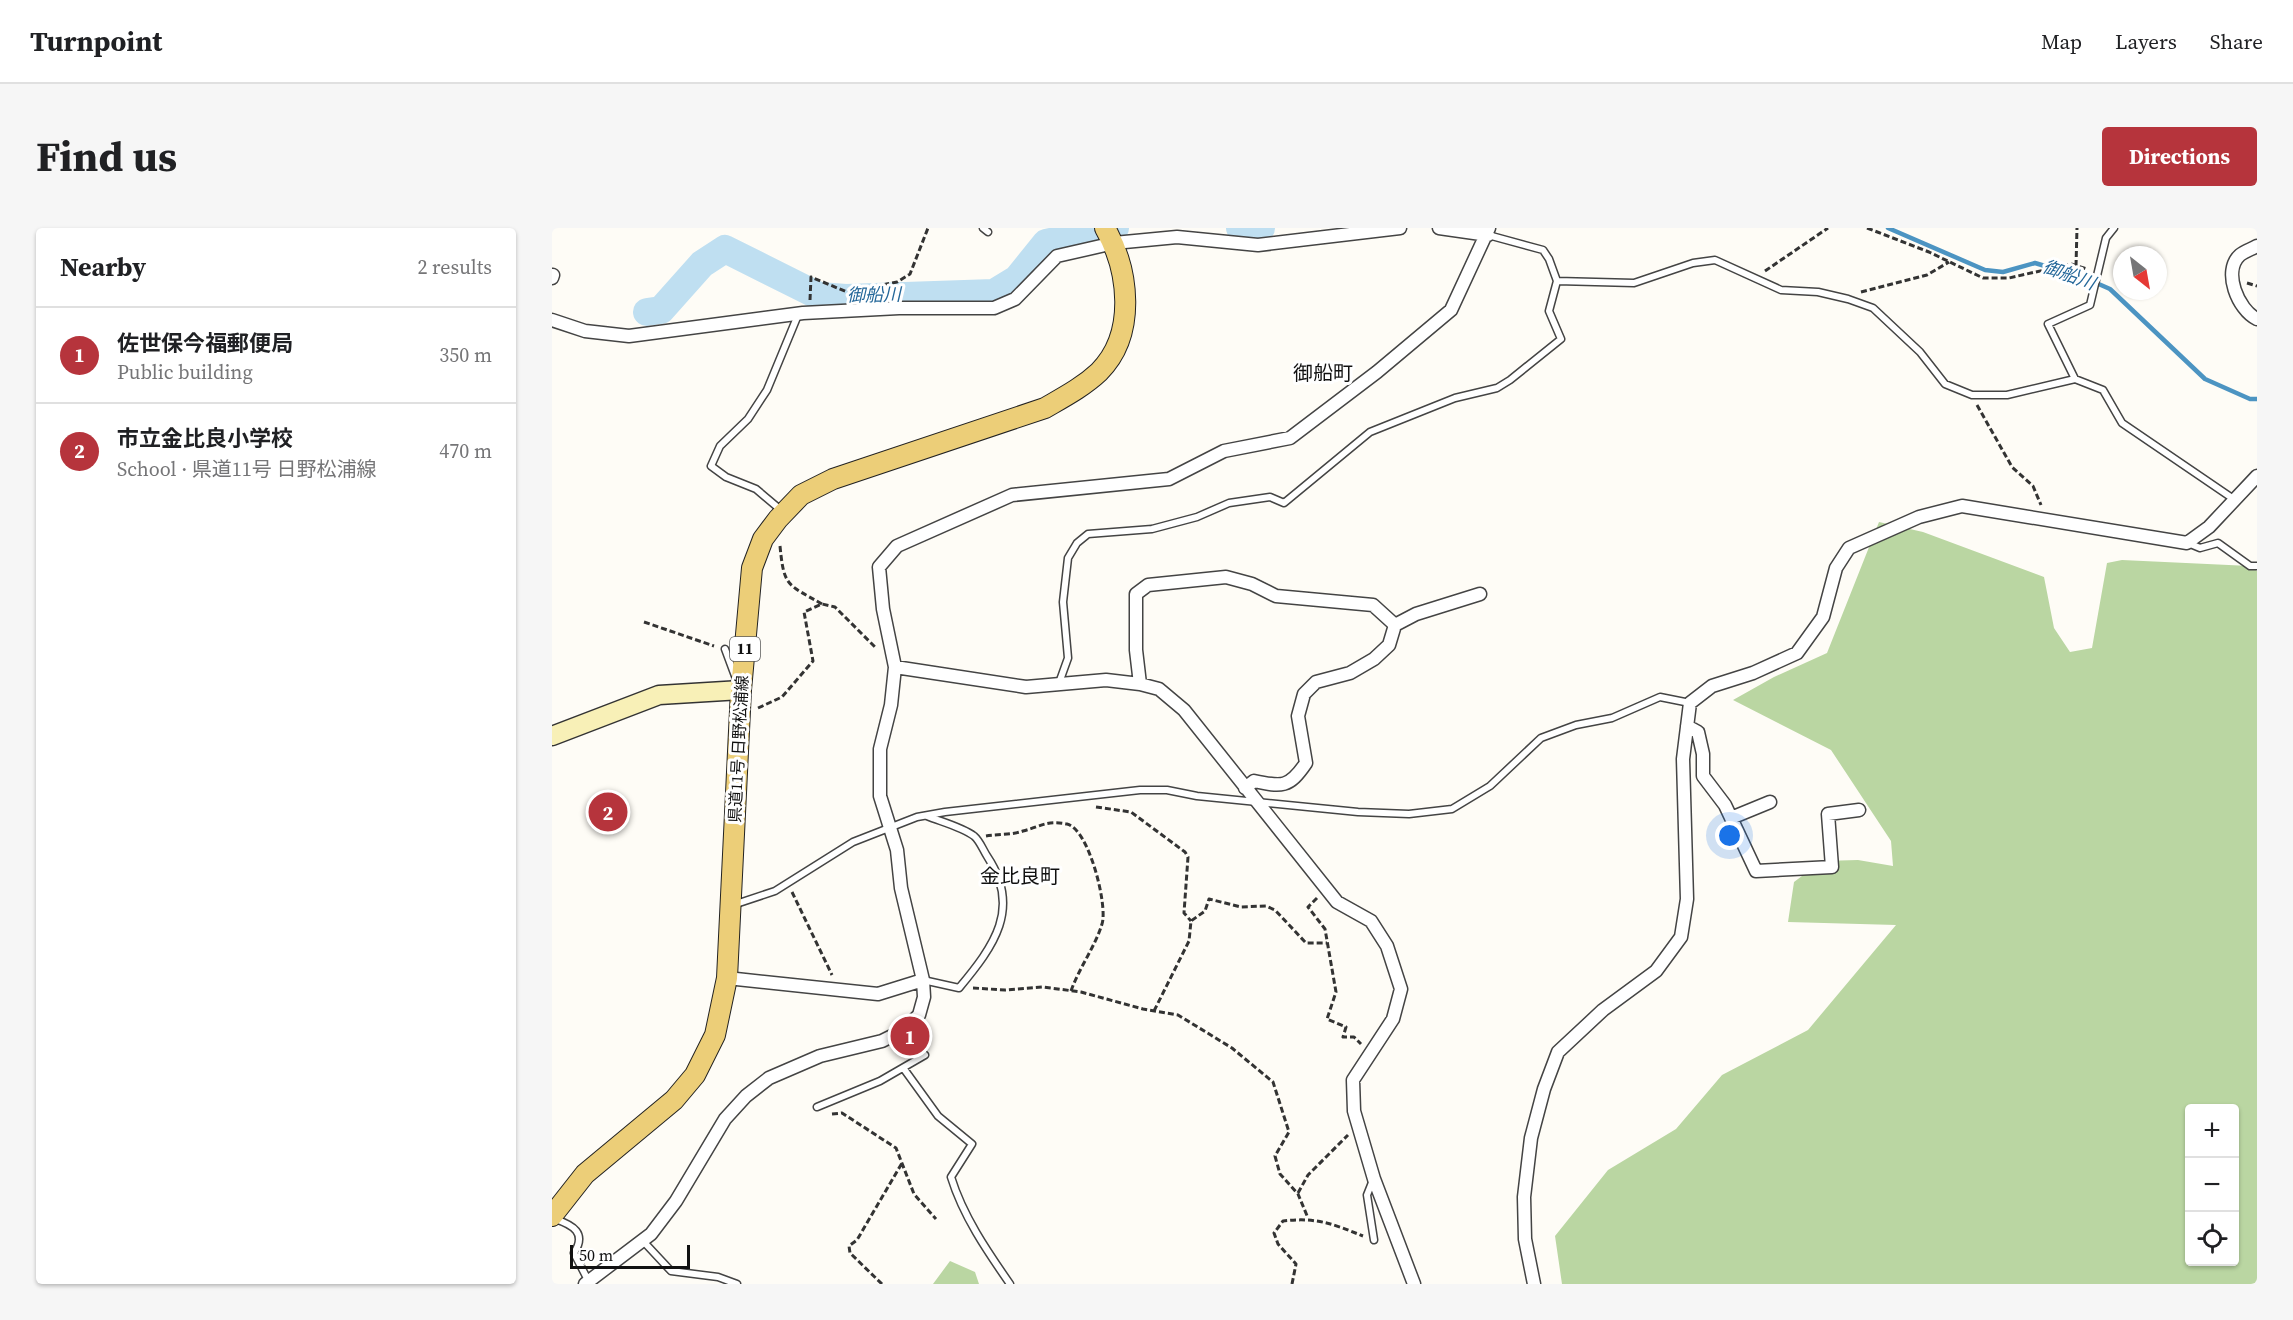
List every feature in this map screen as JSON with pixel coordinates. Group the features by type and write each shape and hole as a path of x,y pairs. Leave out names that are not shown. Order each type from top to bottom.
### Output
{"main road":[{"name":"県道11号 日野松浦線","path":"552,1217 585,1174 674,1100 695,1075 715,1035 727,978 741,690 752,568 763,539 801,495 833,478 1045,408 1074,392 1100,370 1118,340 1126,305 1121,262 1110,238"}],"street":[{"path":"552,320 585,331 629,336 804,314 899,308 994,308 1015,299 1057,256 1110,238 1177,237 1258,245 1400,228"},
{"path":"587,1283 651,1234 676,1201 725,1119 746,1096 769,1078 820,1056 882,1041 902,1031 919,1015 924,997 922,980 901,888 897,850 880,796 880,749 891,705 895,667 883,609 879,567 897,546 1012,495 1169,478 1224,451 1290,438 1377,372 1451,310 1488,231 1439,228"},
{"path":"2257,246 2240,256 2235,263 2234,278 2234,294 2248,315 2257,319"},
{"path":"1534,1284 1525,1239 1524,1197 1532,1138 1544,1089 1558,1052 1603,1010 1656,971 1681,937 1687,899 1683,759 1690,703 1712,686 1753,673 1797,653 1823,617 1836,568 1850,548 1919,517 1962,506 2187,543 2210,527 2257,476"},
{"path":"1140,684 1136,650 1136,594 1149,585 1226,577 1252,584 1276,596 1373,605 1395,625"},
{"path":"1245,788 1254,782 1278,786 1295,779 1306,763 1298,716 1304,694 1316,682 1350,673 1374,659 1389,645 1395,625 1416,614 1480,594"},
{"path":"895,667 1026,687 1106,680 1159,689 1184,710 1337,902 1371,921 1387,946 1401,989 1393,1019 1353,1080 1354,1111 1374,1179 1414,1284"},
{"path":"552,736 659,695 741,690"},
{"path":"1687,726 1698,732 1703,754 1703,776 1731,818 1756,872 1832,867 1828,814 1859,810"},
{"path":"1731,818 1770,801"},
{"path":"727,978 878,994 922,980"}],"lane":[{"path":"2075,379 2048,324 2090,305 2106,238 2114,228"},
{"path":"1059,684 1068,658 1063,602 1068,558 1077,543 1088,534 1152,529 1197,517 1229,503 1270,497 1284,503 1370,432 1455,398 1497,388 1561,339 1549,311 1557,281 1543,250 1488,231"},
{"path":"1557,281 1634,283 1693,263 1715,260 1781,290 1818,292 1848,299 1873,308 1920,352 1945,384 1972,395 2007,395 2075,379 2103,390 2122,423 2235,500"},
{"path":"781,516 756,489 726,477 711,466 720,446 748,419 767,390 804,314"},
{"path":"2187,543 2200,548 2218,543 2250,566 2257,566"},
{"path":"725,649 741,690"},
{"path":"730,907 775,891 853,842 927,815 1140,790 1167,790 1257,803 1408,814 1452,809 1490,786 1541,738 1576,725 1612,718 1660,697 1690,703"},
{"path":"922,980 959,988 974,969 1001,925 1004,912 1004,892 997,870 976,837 927,815"},
{"path":"817,1107 904,1069 925,1055 913,1047 902,1031"},
{"path":"904,1069 938,1116 972,1144 951,1177 956,1193 983,1245 1010,1284"},
{"path":"1374,1179 1366,1195 1374,1240"},
{"path":"552,1217 573,1225 577,1231 579,1246 574,1253 587,1283"},
{"path":"643,1241 671,1271 718,1276 736,1284"}],"path":[{"path":"804,314 811,276 847,292 897,282 910,274 928,228"},
{"path":"1755,278 1828,228"},
{"path":"1867,228 1949,262 1983,279 1995,279 2071,264 2097,273"},
{"path":"2076,266 2077,228"},
{"path":"1848,299 1871,288 1927,275 1949,262"},
{"path":"1972,395 2012,467 2033,486 2046,518"},
{"path":"781,516 783,575 789,585 822,604 835,607 895,667"},
{"path":"740,716 782,697 813,661 804,612 822,604"},
{"path":"644,622 725,649"},
{"path":"1091,806 1131,812 1185,852 1188,857 1184,913 1191,921 1189,942 1154,1011"},
{"path":"976,837 1022,832 1046,822 1071,825 1084,838 1091,854 1103,922 1071,991"},
{"path":"787,883 839,990"},
{"path":"1311,889 1318,897 1308,907 1324,929 1336,992 1327,1019 1346,1027 1343,1037 1354,1037 1361,1043 1356,1054"},
{"path":"1191,921 1206,911 1209,899 1241,907 1266,906 1275,910 1306,943 1327,943"},
{"path":"959,988 1005,990 1043,987 1071,991 1178,1016 1232,1048 1273,1082 1289,1132 1275,1156 1281,1174 1298,1194 1308,1218"},
{"path":"817,1107 818,1113 842,1113 896,1148 914,1194 936,1219"},
{"path":"1298,1194 1308,1175 1358,1125"},
{"path":"882,1284 850,1253 849,1246 857,1240 903,1163"},
{"path":"1292,1284 1296,1264 1278,1244 1274,1233 1283,1221 1308,1218 1323,1220 1374,1240"}],"green space":[{"path":"1879,522 1923,532 2044,577 2054,628 2070,652 2092,648 2107,563 2122,560 2250,566 2257,571 2257,1284 1562,1284 1555,1236 1608,1170 1676,1129 1722,1075 1808,1030 1896,925 1788,922 1794,882 1822,861 1858,860 1893,866 1891,841 1831,750 1733,700 1774,677 1827,653"},
{"path":"950,1261 975,1272 979,1284 933,1284"}],"waterway":[{"name":"御船川","path":"647,312 661,310 702,264 725,249 819,296 846,298 994,293 1017,279 1046,243 1115,228"},
{"name":"御船川","path":"1240,228 1246,230 1261,228"},
{"name":"御船川","path":"1888,228 1985,270 2003,272 2035,263 2085,278 2110,289 2205,379 2250,399 2257,399"}],"place":[{"name":"市立金比良小学校","path":"608,812"},
{"name":"佐世保今福郵便局","path":"910,1036"}],"district":[{"name":"御船町","path":"1323,373"},
{"name":"金比良町","path":"1020,876"}]}
